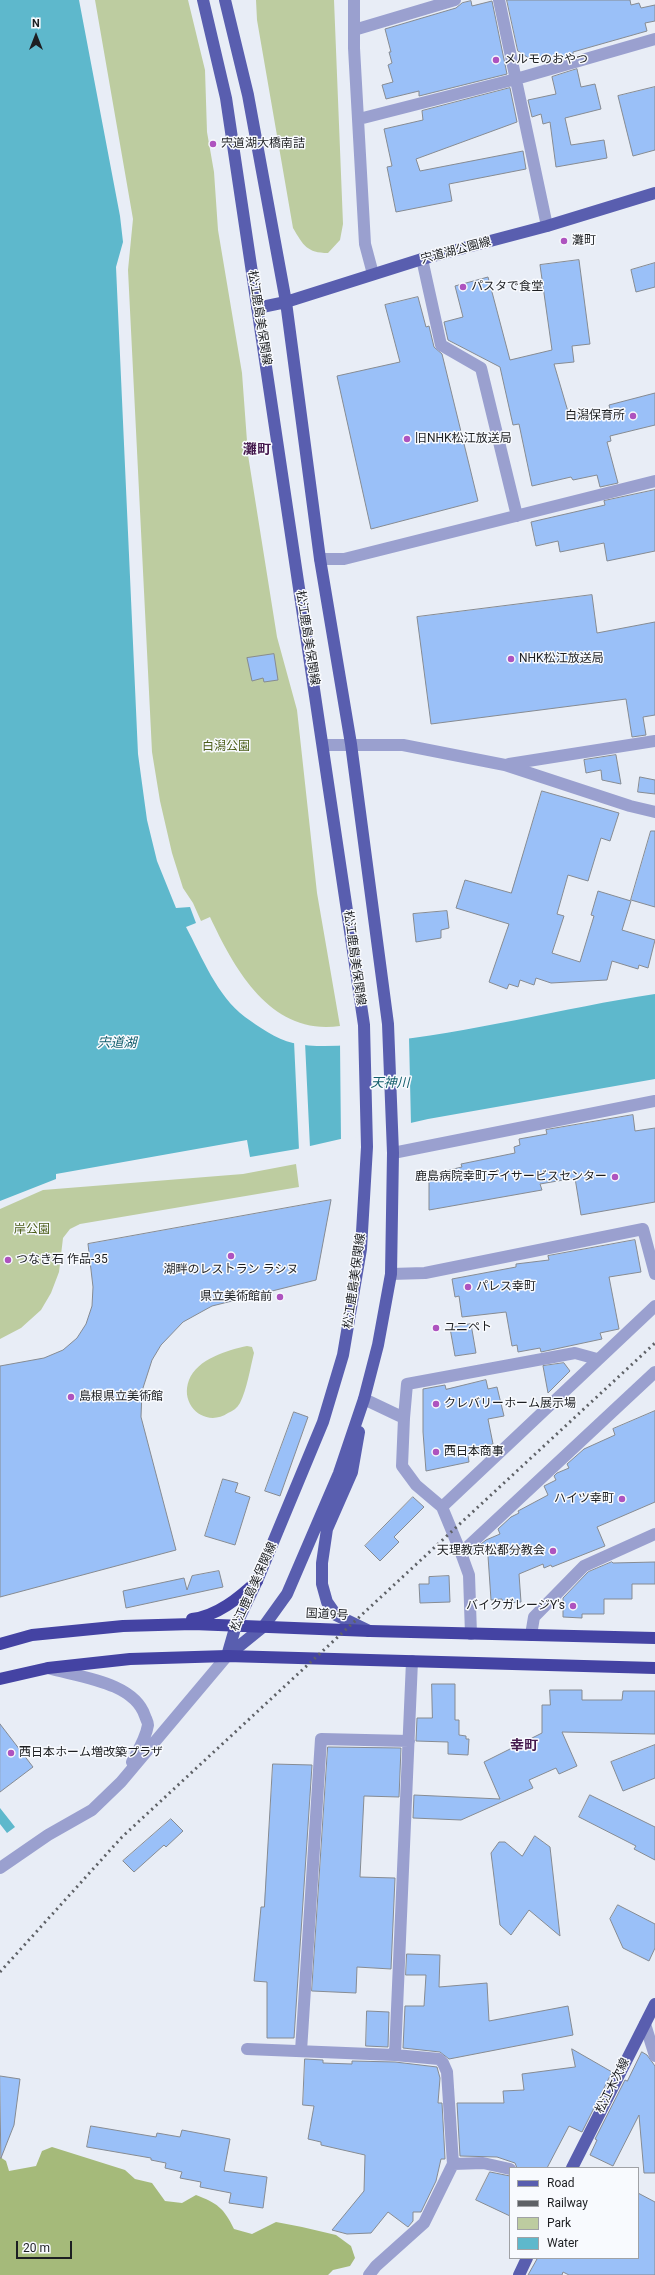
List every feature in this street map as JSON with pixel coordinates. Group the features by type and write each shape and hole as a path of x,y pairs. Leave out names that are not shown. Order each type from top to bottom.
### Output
{"highway":[{"path":"151,1625 203,1618 238,1599 257,1581"},
{"name":"国道9号","path":"0,1644 32,1635 151,1625 236,1625 370,1632 655,1638"},
{"path":"0,1679 48,1668 130,1659 227,1656 655,1668"}],"main road":[{"name":"松江鹿島美保関線","path":"203,0 226,98 364,1025 367,1147 361,1249 343,1355 323,1422 257,1581 236,1625 227,1656"},
{"name":"松江鹿島美保関線","path":"225,0 248,95 286,302 320,559 351,744 388,1024 393,1152 391,1274 378,1345 364,1399 338,1473 310,1544 288,1594 264,1626 227,1656"},
{"name":"宍道湖公園線","path":"258,308 286,302 422,259 547,226 655,193"},
{"path":"364,1399 352,1472 328,1529 322,1563 322,1584 328,1602 336,1614 370,1632"},
{"name":"松江木次線","path":"573,2167 655,2004"},
{"path":"519,2275 527,2259"}],"street":[{"path":"354,0 358,119 365,244 373,274"},
{"path":"354,30 455,0"},
{"path":"499,0 547,226"},
{"path":"358,119 516,79 655,39"},
{"path":"422,259 441,345 481,368 517,516"},
{"path":"320,559 344,559 655,481"},
{"path":"506,765 655,741"},
{"path":"323,745 403,745 506,765 630,806 655,812"},
{"path":"393,1152 655,1101"},
{"path":"391,1274 425,1273 643,1229 655,1274"},
{"path":"442,1507 597,1359 655,1306"},
{"path":"471,1634 468,1575 461,1553 442,1507 416,1485 402,1466 407,1384 575,1352 597,1359"},
{"path":"461,1553 655,1372"},
{"path":"364,1399 404,1418"},
{"path":"531,1635 534,1617 584,1566 655,1534"},
{"path":"0,1868 48,1835 92,1810 121,1782 227,1656"},
{"path":"395,2055 412,1661"},
{"path":"48,1668 117,1687 135,1698 144,1711 148,1724 141,1746 121,1782"},
{"path":"301,2050 321,1739 409,1742"},
{"path":"645,2024 655,2056"},
{"path":"247,2049 301,2050 435,2057 443,2063 447,2072 453,2164 424,2223 376,2266 369,2275"},
{"path":"453,2164 483,2163 509,2169"}],"green space":[{"name":"白潟公園","path":"95,0 188,0 205,70 207,132 214,172 218,230 242,373 248,455 277,637 297,710 317,893 340,1026 316,1026 294,1021 275,1010 258,995 231,958 210,917 201,921 193,903 183,888 172,853 160,801 152,752 128,270 133,219"},
{"path":"256,0 334,0 343,224 340,240 328,253 310,250 306,247 293,228 257,20"},
{"name":"岸公園","path":"296,1164 299,1187 80,1224 70,1229 63,1238 59,1272 51,1293 41,1310 21,1328 0,1339 0,1209 43,1190 243,1174"},
{"path":"247,1346 252,1347 254,1353 239,1405 220,1417 211,1418 196,1412 191,1406 187,1389 189,1380 193,1373 206,1361 222,1353"},
{"path":"52,2147 125,2170 135,2179 152,2183 165,2201 182,2203 196,2195 203,2198 215,2204 223,2211 234,2229 252,2234 276,2222 336,2235 351,2246 355,2258 350,2266 333,2270 328,2275 0,2275 0,2157 6,2161 9,2171 36,2166 42,2151"}],"water":[{"name":"宍道湖","path":"0,0 79,0 120,216 123,242 116,267 138,754 147,820 157,861 176,908 190,907 196,923 186,927 218,987 235,1008 256,1025 274,1036 287,1041 314,1046 357,1044 447,1033 655,994 655,1079 428,1119 297,1149 250,1157 247,1140 56,1174 56,1179 0,1201"},
{"path":"0,1808 15,1827 7,1833 0,1824"}],"pier":[{"path":"409,1037 411,1125 341,1141 340,1043"},
{"path":"294,1041 305,1042 310,1148 299,1150"}],"building":[{"path":"507,0 630,0 631,5 639,3 641,8 655,5 655,21 645,23 647,31 573,52 573,55 548,62 547,57 533,61 518,51"},
{"path":"471,1 472,6 492,1 507,74 419,96 419,91 386,99 382,85 393,82 388,65 392,63 389,52 391,52 385,29 456,8 462,3"},
{"path":"577,69 581,87 595,84 601,109 565,118 571,145 604,140 607,158 556,167 550,122 543,124 541,114 532,117 528,100 556,94 552,77"},
{"path":"655,87 655,150 633,156 618,96"},
{"path":"510,88 517,122 416,159 420,171 523,151 526,169 449,184 452,201 396,212 387,167 392,166 384,129 423,120 422,111"},
{"path":"579,260 590,344 572,346 574,362 554,364 569,415 578,413 579,416 610,409 609,405 655,393 655,425 610,436 611,441 607,442 618,483 600,487 597,475 573,480 571,477 532,486 519,424 513,425 500,367 448,340 444,322 463,317 455,286 488,277 510,360 552,350 540,265"},
{"path":"655,263 655,287 636,292 631,270"},
{"name":"旧NHK松江放送局","path":"418,297 426,327 429,326 434,347 442,354 478,501 371,529 337,376 400,362 385,305"},
{"path":"655,490 655,551 607,561 604,543 560,552 558,541 536,546 531,522 605,505 604,501"},
{"name":"NHK松江放送局","path":"592,595 597,633 655,622 655,715 643,717 646,735 632,737 626,699 431,724 417,617"},
{"path":"274,654 278,680 264,682 263,678 252,681 247,658"},
{"path":"616,755 621,784 602,780 601,770 586,773 584,760"},
{"path":"640,777 655,780 655,794 638,792"},
{"path":"542,791 619,813 610,841 601,838 588,881 568,875 557,914 564,916 552,953 580,962 594,916 591,915 598,891 631,901 622,930 655,940 648,968 639,965 638,969 612,961 607,980 551,983 536,978 534,985 520,980 518,987 509,984 507,989 489,982 509,924 456,908 465,880 511,893"},
{"path":"651,831 655,831 655,907 631,900"},
{"path":"447,911 449,928 441,930 441,938 416,942 413,914"},
{"path":"633,1115 635,1131 655,1128 655,1202 581,1215 575,1178 540,1184 542,1190 429,1210 429,1179 450,1174 449,1170 462,1167 461,1164 515,1153 514,1147 520,1145 519,1139 547,1134 546,1130"},
{"name":"島根県立美術館","path":"331,1200 316,1280 212,1306 183,1322 161,1345 152,1360 142,1391 141,1417 176,1550 0,1597 0,1366 44,1358 63,1350 77,1338 86,1324 92,1306 93,1287 88,1244"},
{"path":"635,1240 641,1272 609,1277 619,1329 600,1333 602,1339 541,1352 540,1348 518,1352 517,1345 512,1346 506,1312 462,1317 459,1296 455,1297 452,1279 516,1267 516,1264 549,1260 548,1256"},
{"path":"471,1324 476,1353 455,1356 450,1328"},
{"path":"564,1363 570,1371 548,1393 543,1366"},
{"path":"486,1380 488,1389 497,1387 504,1416 488,1419 493,1444 484,1446 485,1451 468,1455 469,1462 426,1471 423,1432 423,1389 445,1385 446,1389"},
{"path":"655,1411 655,1502 597,1527 605,1546 552,1567 551,1565 544,1568 543,1564 519,1574 521,1602 503,1603 502,1599 491,1600 488,1556 481,1544 486,1540 500,1534 498,1529 511,1517 519,1513 518,1511 548,1495 544,1486 556,1480 554,1476 557,1473 569,1468 567,1464 584,1449 615,1435 613,1429"},
{"path":"294,1412 308,1417 280,1496 265,1491"},
{"path":"223,1479 238,1483 235,1492 250,1497 235,1545 205,1536"},
{"path":"413,1497 424,1507 394,1537 399,1542 380,1561 365,1546"},
{"path":"612,1562 655,1562 655,1584 632,1584 632,1599 604,1599 604,1614 582,1614 582,1618 563,1617 563,1598 588,1572"},
{"path":"219,1571 223,1587 126,1608 123,1591 184,1578 187,1590 192,1576"},
{"path":"449,1576 450,1602 420,1603 419,1584 429,1584 429,1577"},
{"path":"432,1684 455,1684 455,1720 459,1720 459,1735 466,1736 466,1739 469,1739 468,1755 448,1754 448,1742 416,1741 417,1718 432,1718"},
{"path":"550,1690 582,1690 582,1700 622,1700 623,1691 655,1691 655,1734 562,1732 577,1766 559,1774 556,1768 529,1780 533,1788 461,1820 413,1818 414,1795 500,1799 484,1762 542,1733 542,1705 550,1705"},
{"name":"西日本ホーム増改築プラザ","path":"0,1724 33,1767 0,1792"},
{"path":"655,1745 655,1778 623,1791 611,1762"},
{"path":"328,1747 401,1748 399,1797 364,1796 360,1877 395,1878 391,1969 357,1967 356,1993 312,1991"},
{"path":"273,1764 312,1765 294,2038 267,2038 267,1982 254,1981 261,1907 264,1907"},
{"path":"590,1795 655,1827 655,1860 634,1849 636,1846 579,1817"},
{"path":"171,1819 183,1831 166,1847 164,1845 134,1872 123,1861"},
{"path":"535,1836 550,1847 560,1936 529,1910 511,1935 500,1925 491,1853 499,1842 505,1842 522,1856"},
{"path":"618,1905 655,1924 655,1948 649,1961 623,1948 610,1919"},
{"path":"407,1954 440,1955 439,1987 487,1983 489,2021 568,2006 573,2035 449,2059 440,2052 403,2048 405,2006 424,2006 426,1975 406,1975"},
{"path":"367,2011 389,2012 388,2047 366,2046"},
{"path":"572,2049 612,2072 582,2132 569,2126 548,2167 517,2167 515,2163 497,2157 460,2156 457,2103 504,2103 503,2091 524,2090 522,2074 575,2067"},
{"path":"642,2052 647,2055 655,2066 655,2173 644,2173 639,2115 613,2166 590,2155 597,2140 595,2139 625,2080 627,2081"},
{"path":"305,2059 323,2060 323,2063 352,2064 352,2061 395,2062 437,2067 440,2078 438,2103 442,2103 445,2159 441,2159 436,2181 421,2212 413,2212 413,2221 408,2227 388,2212 371,2233 347,2234 332,2230 364,2191 365,2155 321,2145 321,2142 308,2139 314,2106 303,2105"},
{"path":"0,2076 20,2079 14,2125 1,2158"},
{"path":"91,2126 156,2137 157,2133 180,2137 182,2130 230,2139 224,2171 267,2177 263,2208 229,2203 231,2193 200,2187 201,2182 180,2178 182,2172 165,2168 166,2163 151,2160 151,2158 87,2147"},
{"path":"490,2172 509,2176 509,2216 476,2200"},
{"path":"639,2194 655,2202 655,2275 569,2275 563,2272 562,2275 528,2275 537,2259 639,2259"}],"railway":[{"path":"0,1972 122,1837 655,1343"}],"place":[{"name":"メルモのおやつ","path":"496,60"},
{"name":"宍道湖大橋南詰","path":"213,144"},
{"name":"灘町","path":"564,241"},
{"name":"パスタで食堂","path":"463,287"},
{"name":"白潟保育所","path":"633,416"},
{"name":"旧NHK松江放送局","path":"407,439"},
{"name":"NHK松江放送局","path":"511,659"},
{"name":"鹿島病院幸町デイサービスセンター","path":"615,1177"},
{"name":"湖畔のレストラン ラシヌ","path":"231,1256"},
{"name":"つなき石 作品-35","path":"8,1260"},
{"name":"パレス幸町","path":"468,1287"},
{"name":"県立美術館前","path":"280,1297"},
{"name":"ユニペト","path":"436,1328"},
{"name":"島根県立美術館","path":"71,1397"},
{"name":"クレバリーホーム展示場","path":"436,1404"},
{"name":"西日本商事","path":"436,1452"},
{"name":"ハイツ幸町","path":"622,1499"},
{"name":"天理教京松都分教会","path":"553,1551"},
{"name":"バイクガレージY's","path":"573,1606"},
{"name":"西日本ホーム増改築プラザ","path":"11,1753"}],"district":[{"name":"灘町","path":"257,450"},
{"name":"幸町","path":"524,1746"}],"water label":[{"name":"天神川","path":"390,1084"}]}
